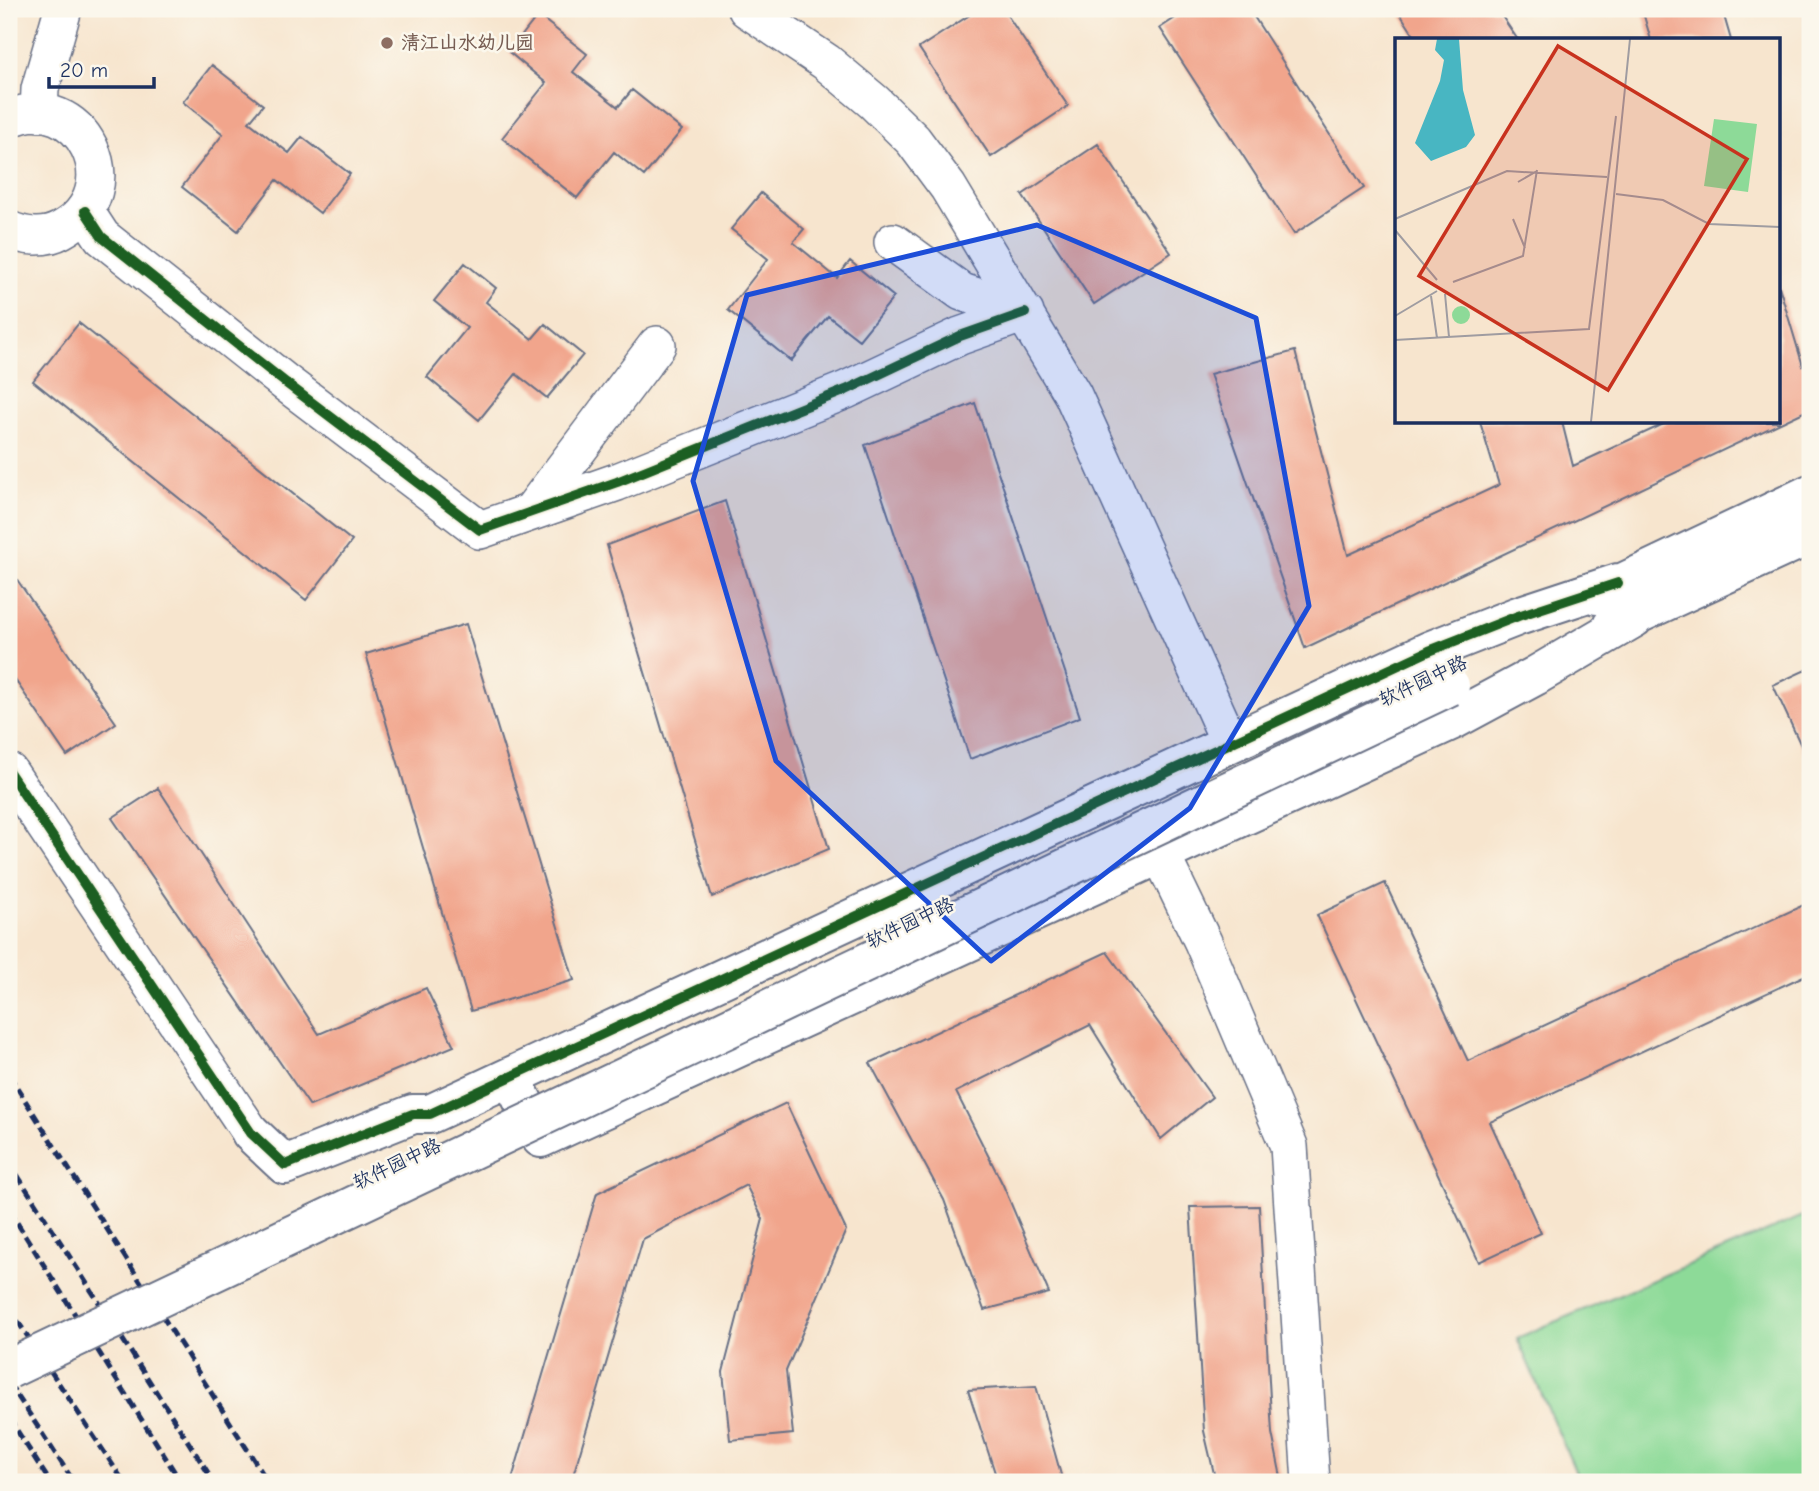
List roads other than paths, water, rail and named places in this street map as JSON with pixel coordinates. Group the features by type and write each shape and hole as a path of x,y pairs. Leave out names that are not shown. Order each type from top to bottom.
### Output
{"main road":[{"name":"软件园中路","path":"9,1368 1448,678 1618,583 1810,494"},
{"name":"软件园中路","path":"9,1350 1448,678 1634,618 1810,535"},
{"path":"251,1133 285,1165 413,1114 430,1114 1429,651 1518,616 1618,583"},
{"path":"511,1077 541,1138 1453,720 1634,618"},
{"path":"997,851 975,872 968,887 970,904 981,916 996,920 1027,917"}],"street":[{"path":"9,230 36,236 55,233 71,225 85,211 94,195 97,176 94,157 86,140 74,126 57,117 24,116 40,89 62,9"},
{"path":"747,9 826,62 874,102 913,140 948,187 1073,395 1230,743"},
{"path":"85,211 102,237 113,246 286,383 480,530 617,482 846,390 960,336 1025,313"},
{"path":"892,242 962,292 1025,313"},
{"path":"531,512 657,345"},
{"path":"9,772 251,1133"},
{"path":"1161,856 1203,942 1289,1146 1311,1482"}],"railway":[{"path":"9,1075 268,1482"},
{"path":"9,1162 214,1482"},
{"path":"9,1210 181,1482"},
{"path":"9,1308 124,1482"},
{"path":"9,1383 74,1482"},
{"path":"9,1418 50,1482"}],"place":[{"name":"清江山水幼儿园","path":"387,43"}]}
